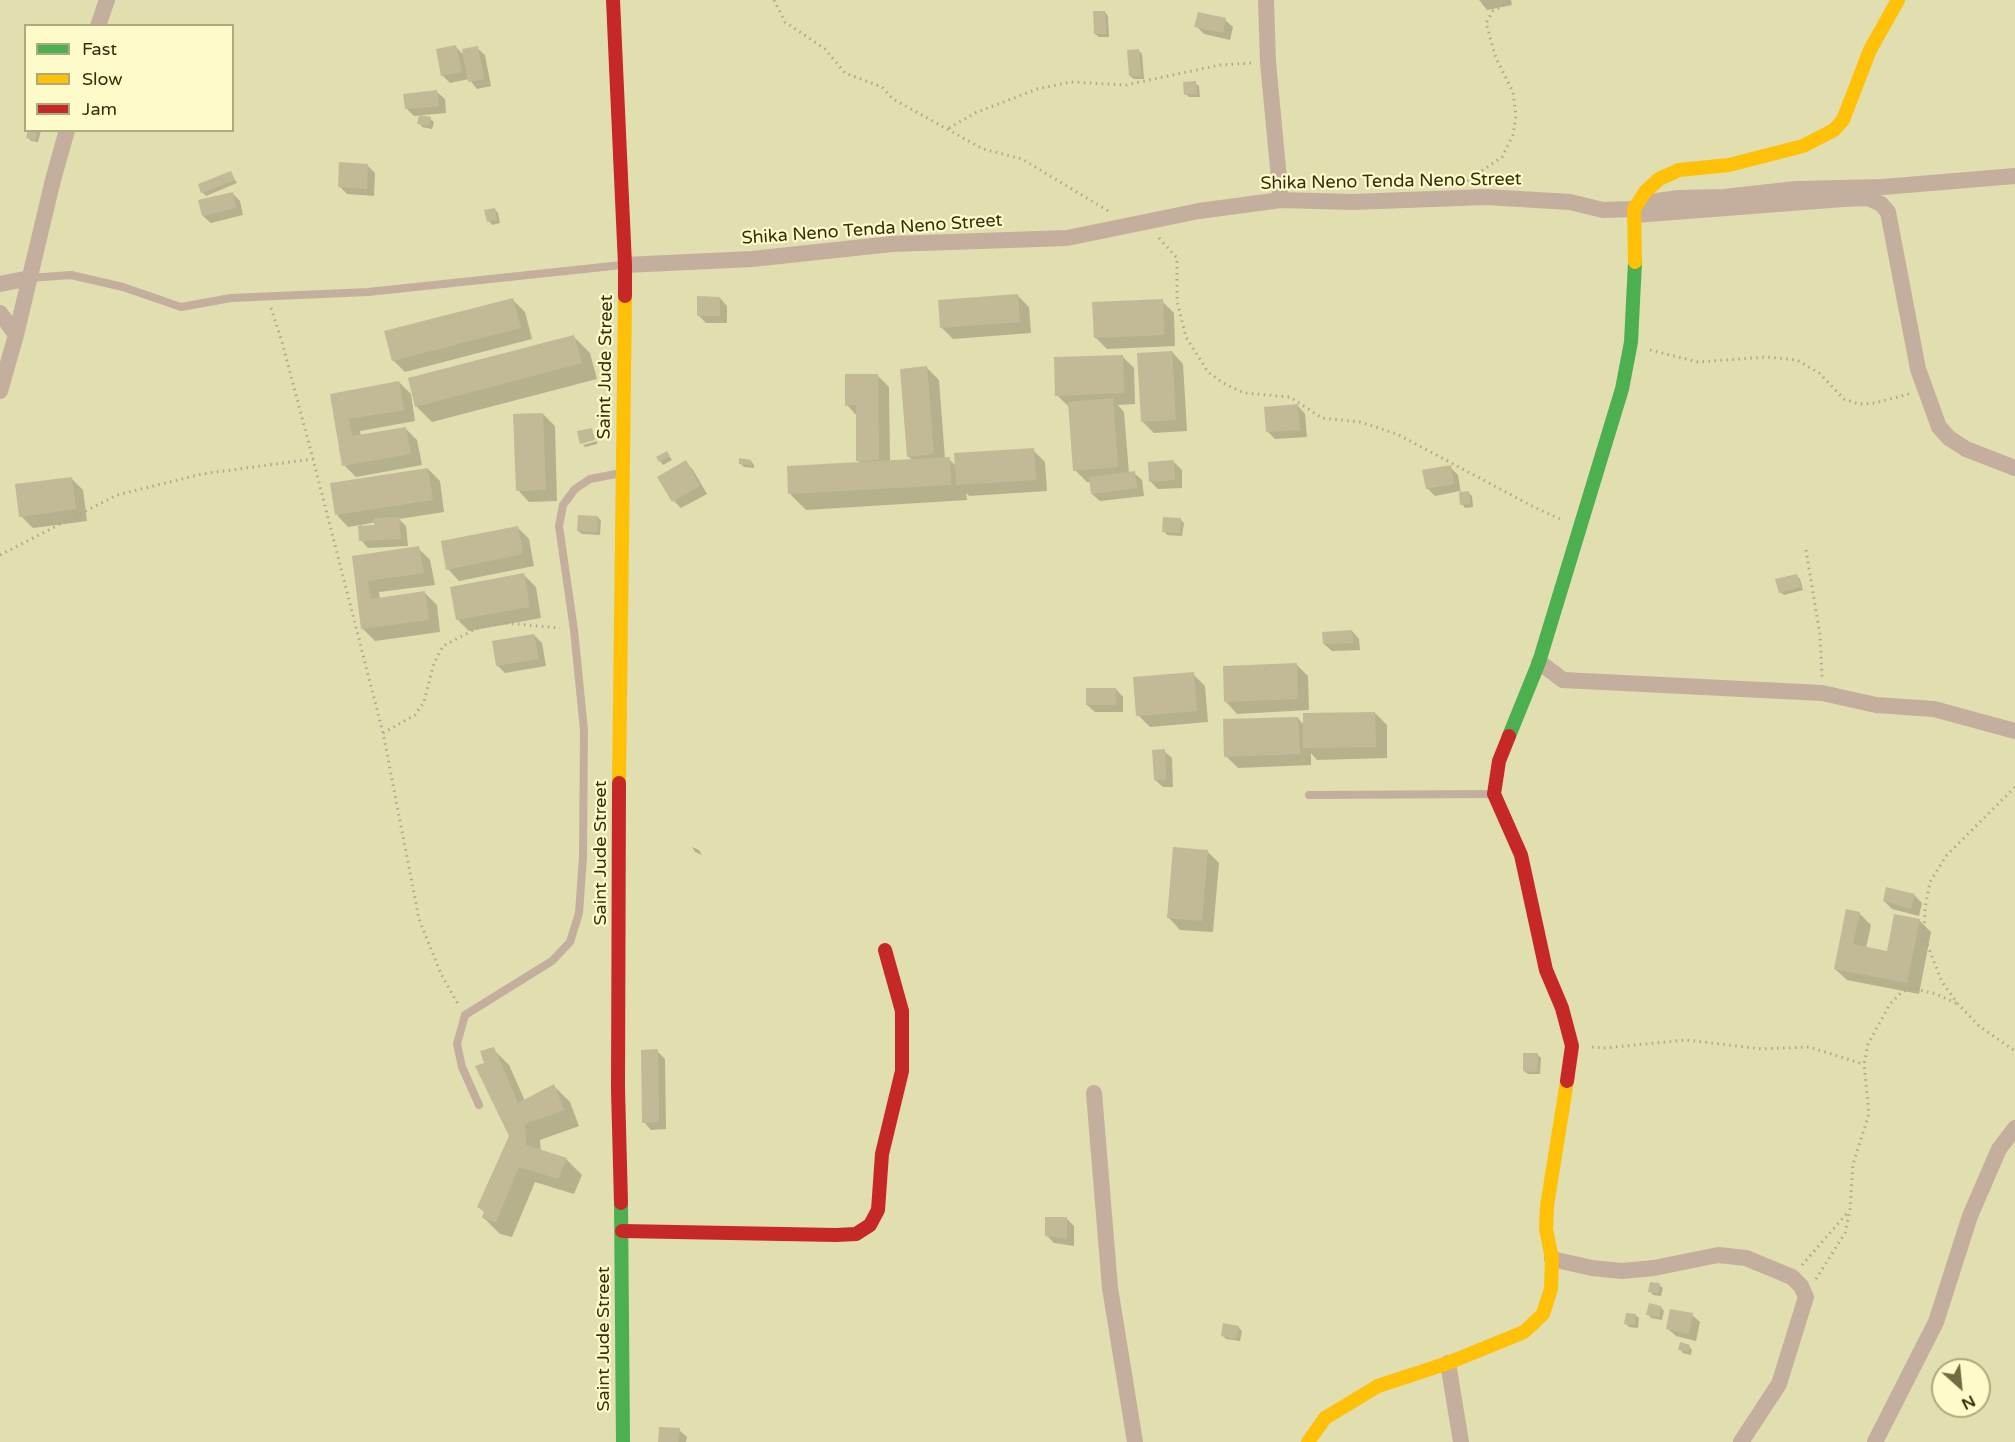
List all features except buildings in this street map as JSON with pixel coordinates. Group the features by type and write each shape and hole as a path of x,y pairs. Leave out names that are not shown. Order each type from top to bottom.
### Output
{"street":[{"path":"99,24 107,0"},
{"name":"Saint Jude Street","path":"613,0 626,265 622,473 618,1089 622,1231 623,1442"},
{"path":"1266,0 1268,62 1281,200"},
{"path":"1308,1442 1325,1419 1378,1386 1449,1363 1524,1332 1543,1314 1551,1289 1552,1259 1546,1229 1546,1206 1572,1046 1562,1008 1546,970 1521,855 1494,794 1500,761 1539,662 1622,389 1631,342 1636,247 1634,212 1645,192 1659,179 1679,170 1729,165 1803,146 1834,130 1844,120 1870,50 1898,0"},
{"path":"0,391 66,132"},
{"name":"Shika Neno Tenda Neno Street","path":"626,265 752,258 892,244 1067,238 1199,211 1281,200 1352,202 1486,197 1570,202 1603,210 1634,212 1657,201 1679,198 1724,197 1796,189 1883,187 2015,177"},
{"path":"1634,212 1868,198 1881,204 1888,212 1918,369 1939,427 1949,438 1966,449 2015,468"},
{"path":"0,284 30,278"},
{"path":"0,313 16,335"},
{"path":"1539,662 1563,680 1822,693 1876,705 1934,708 2015,731"},
{"path":"622,1231 836,1235 856,1234 870,1225 878,1210 882,1154 902,1071 902,1011 885,950"},
{"path":"1094,1093 1110,1288 1135,1442"},
{"path":"1875,1442 1936,1322 1970,1216 1999,1149 2015,1128"},
{"path":"1552,1259 1592,1268 1623,1271 1654,1268 1718,1255 1746,1258 1792,1277 1801,1286 1806,1296 1779,1384 1741,1442"},
{"path":"1449,1363 1461,1442"}],"lane":[{"path":"30,278 71,275 123,287 181,307 231,298 368,292 626,265"},
{"path":"479,1105 462,1067 457,1044 465,1015 552,961 570,942 579,913 583,857 584,730 574,630 559,526 562,505 575,489 590,479 622,473"},
{"path":"1309,795 1494,794"}],"path":[{"path":"774,0 785,22 825,49 845,73 882,87 893,99 949,128 983,149 1022,159 1132,225 1161,238 1177,258 1177,301 1186,337 1208,372 1223,384 1244,393 1290,397 1322,418 1360,422 1397,434 1534,507 1579,526"},
{"path":"1459,185 1502,157 1513,135 1516,116 1513,92 1496,58 1486,23 1493,11 1512,0"},
{"path":"949,128 975,113 1037,89 1071,82 1126,85 1220,64 1268,62"},
{"path":"267,298 282,342 383,733 419,919 441,974 465,1015"},
{"path":"1631,342 1653,352 1698,362 1767,357 1797,360 1819,373 1844,399 1858,404 1875,403 1925,389"},
{"path":"0,555 117,495 202,474 313,459"},
{"path":"1806,550 1820,635 1822,693"},
{"path":"383,733 415,715 424,702 434,663 443,645 478,627 505,623 536,624 574,630"},
{"path":"2015,787 1946,856 1930,882 1925,908 1924,936 1942,982 1958,1004 1979,1026 2015,1051"},
{"path":"1806,1296 1845,1233 1850,1210 1853,1164 1869,1114 1864,1064 1868,1044 1890,1004 1902,992 1912,988 1936,994 1958,1004"},
{"path":"1572,1046 1604,1048 1686,1040 1762,1049 1809,1047 1864,1064"},
{"path":"1792,1277 1850,1210"}],"traffic: fast":[{"path":"1509,736 1539,662 1622,389 1631,342 1635,262"},
{"path":"621,1203 623,1442"}],"traffic: slow":[{"path":"1635,262 1634,209 1645,192 1659,179 1679,170 1729,165 1803,146 1834,130 1843,120 1870,50 1898,0"},
{"path":"619,783 625,296"},
{"path":"1308,1442 1325,1418 1378,1386 1448,1363 1524,1332 1543,1314 1551,1289 1552,1259 1546,1229 1547,1206 1567,1081"}],"traffic: jam":[{"path":"613,0 625,296"},
{"path":"1509,736 1499,761 1494,794 1521,855 1546,970 1562,1008 1572,1046 1567,1081"},
{"path":"619,783 618,1089 621,1203"},
{"path":"622,1231 836,1235 856,1234 870,1225 878,1210 882,1154 902,1071 902,1011 885,950"}]}
